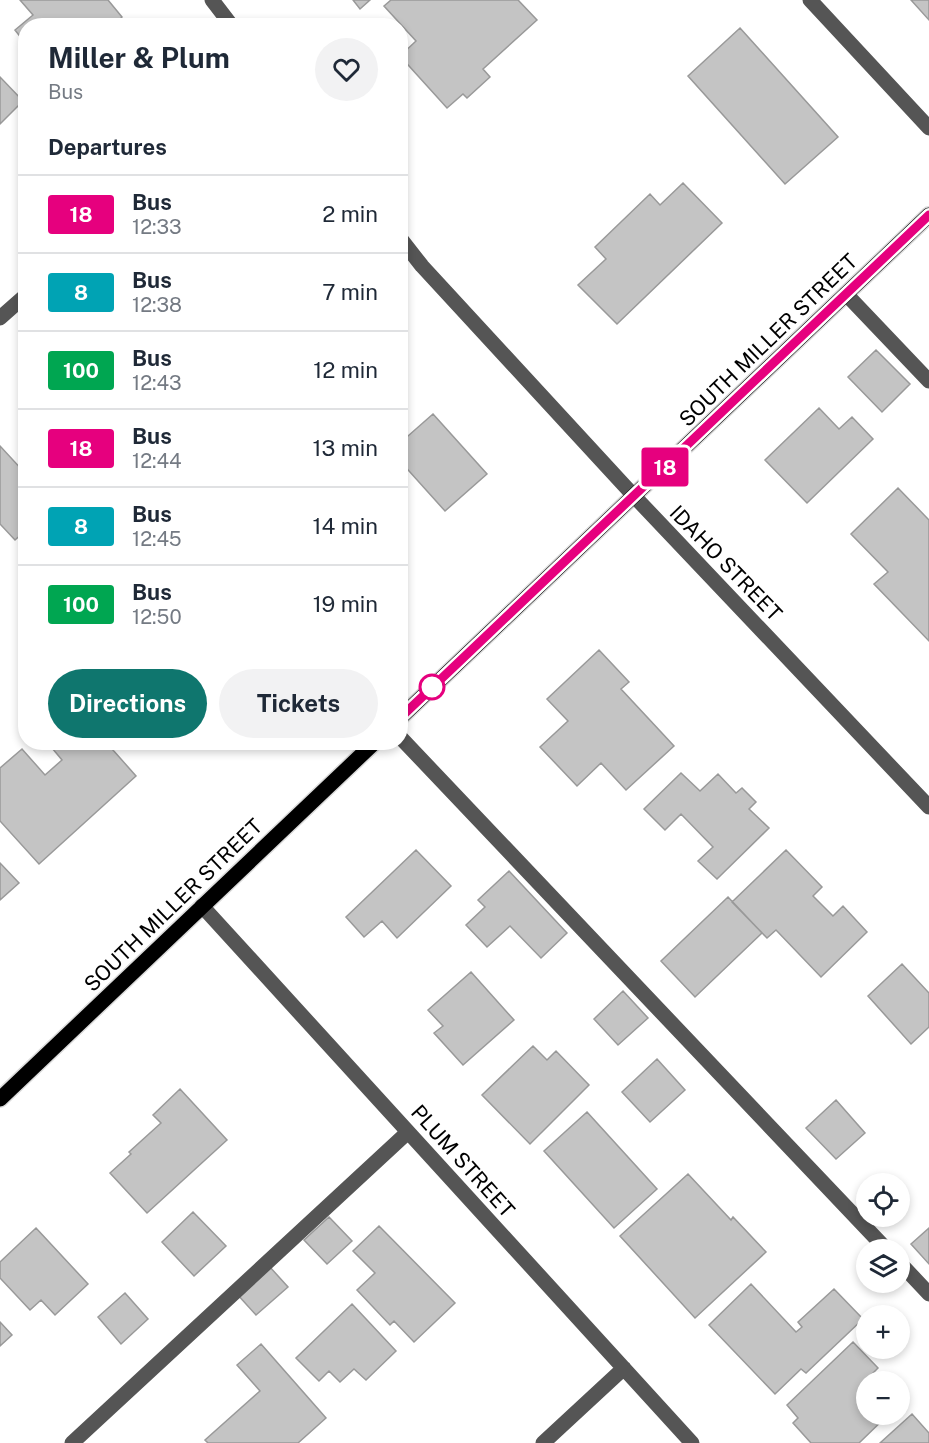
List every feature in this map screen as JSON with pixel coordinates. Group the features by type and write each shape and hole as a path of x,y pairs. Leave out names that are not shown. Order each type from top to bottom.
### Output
{"main road":[{"name":"SOUTH MILLER STREET","path":"408,710 929,215"},
{"name":"SOUTH MILLER STREET","path":"0,1099 367,750"}],"street":[{"path":"212,0 226,18"},
{"path":"810,0 929,128"},
{"name":"IDAHO STREET","path":"408,248 634,496 929,807"},
{"path":"846,294 929,381"},
{"path":"0,318 18,302"},
{"path":"408,745 877,1239"},
{"name":"PLUM STREET","path":"202,906 692,1443"},
{"path":"72,1443 408,1132"},
{"path":"910,1274 929,1294"},
{"path":"543,1443 624,1368"}],"building":[{"path":"20,0 108,0 122,17 29,18 33,15"},
{"path":"353,0 370,0 360,9"},
{"path":"391,0 518,0 537,20 483,69 490,77 467,98 463,94 447,108 408,65 408,48 416,41 408,32 408,18 395,18 384,6"},
{"path":"911,0 929,0 929,20"},
{"path":"740,28 838,137 785,184 688,76"},
{"path":"0,77 18,96 18,106 0,124"},
{"path":"683,183 722,223 617,324 578,285 606,259 595,247 650,194 660,205"},
{"path":"876,350 910,384 882,412 848,377"},
{"path":"819,408 839,429 852,417 873,439 807,503 765,460"},
{"path":"433,414 487,474 445,511 408,470 408,436"},
{"path":"0,446 18,466 18,537 15,540 0,524"},
{"path":"898,488 929,520 929,641 874,584 888,572 851,534"},
{"path":"599,650 629,682 621,689 674,746 626,790 601,763 577,786 540,747 568,721 547,699"},
{"path":"21,750 45,775 62,760 54,750 113,750 136,776 39,864 0,821 0,768"},
{"path":"681,773 700,791 718,774 736,793 742,788 756,802 749,809 769,828 717,879 698,861 713,847 681,814 665,830 644,809"},
{"path":"416,850 451,886 397,938 382,921 364,937 346,917"},
{"path":"786,850 822,887 813,896 833,916 843,906 867,932 821,977 776,930 767,938 732,902"},
{"path":"0,863 19,883 0,900"},
{"path":"509,871 567,933 541,958 510,926 487,947 466,925 485,907 478,900"},
{"path":"728,897 762,933 695,997 661,961"},
{"path":"902,964 929,993 929,1027 911,1044 868,996"},
{"path":"471,972 514,1020 463,1065 434,1033 443,1026 428,1010"},
{"path":"623,991 648,1018 618,1045 594,1019"},
{"path":"533,1046 547,1060 556,1051 589,1085 530,1144 482,1095"},
{"path":"657,1059 685,1090 650,1122 622,1092"},
{"path":"180,1089 227,1140 147,1213 110,1173 161,1123 153,1115"},
{"path":"836,1100 865,1133 836,1159 806,1128"},
{"path":"587,1112 657,1189 614,1228 544,1151"},
{"path":"688,1174 731,1220 733,1217 766,1252 695,1318 620,1236"},
{"path":"193,1212 226,1246 194,1276 162,1242"},
{"path":"329,1217 352,1241 327,1264 304,1240"},
{"path":"379,1226 455,1303 414,1342 394,1321 390,1325 357,1290 375,1273 353,1251"},
{"path":"36,1228 88,1284 55,1315 41,1300 30,1310 0,1278 0,1262"},
{"path":"929,1228 929,1264 911,1244"},
{"path":"269,1266 288,1287 256,1315 237,1294"},
{"path":"751,1284 796,1332 802,1327 798,1322 834,1289 856,1312 856,1326 806,1373 801,1369 775,1394 709,1325"},
{"path":"125,1293 148,1319 121,1344 98,1317"},
{"path":"352,1304 396,1351 366,1380 354,1369 340,1382 329,1371 319,1381 296,1358"},
{"path":"0,1322 12,1335 0,1346"},
{"path":"853,1342 856,1345 856,1359 869,1359 878,1368 875,1371 856,1371 856,1425 878,1425 859,1443 811,1443 793,1423 798,1418 787,1405"},
{"path":"261,1344 326,1418 298,1443 208,1443 205,1440 260,1391 237,1365"},
{"path":"912,1414 929,1433 929,1443 880,1443 900,1425 910,1425"}],"bus line":[{"name":"18","path":"408,710 929,215"}]}
